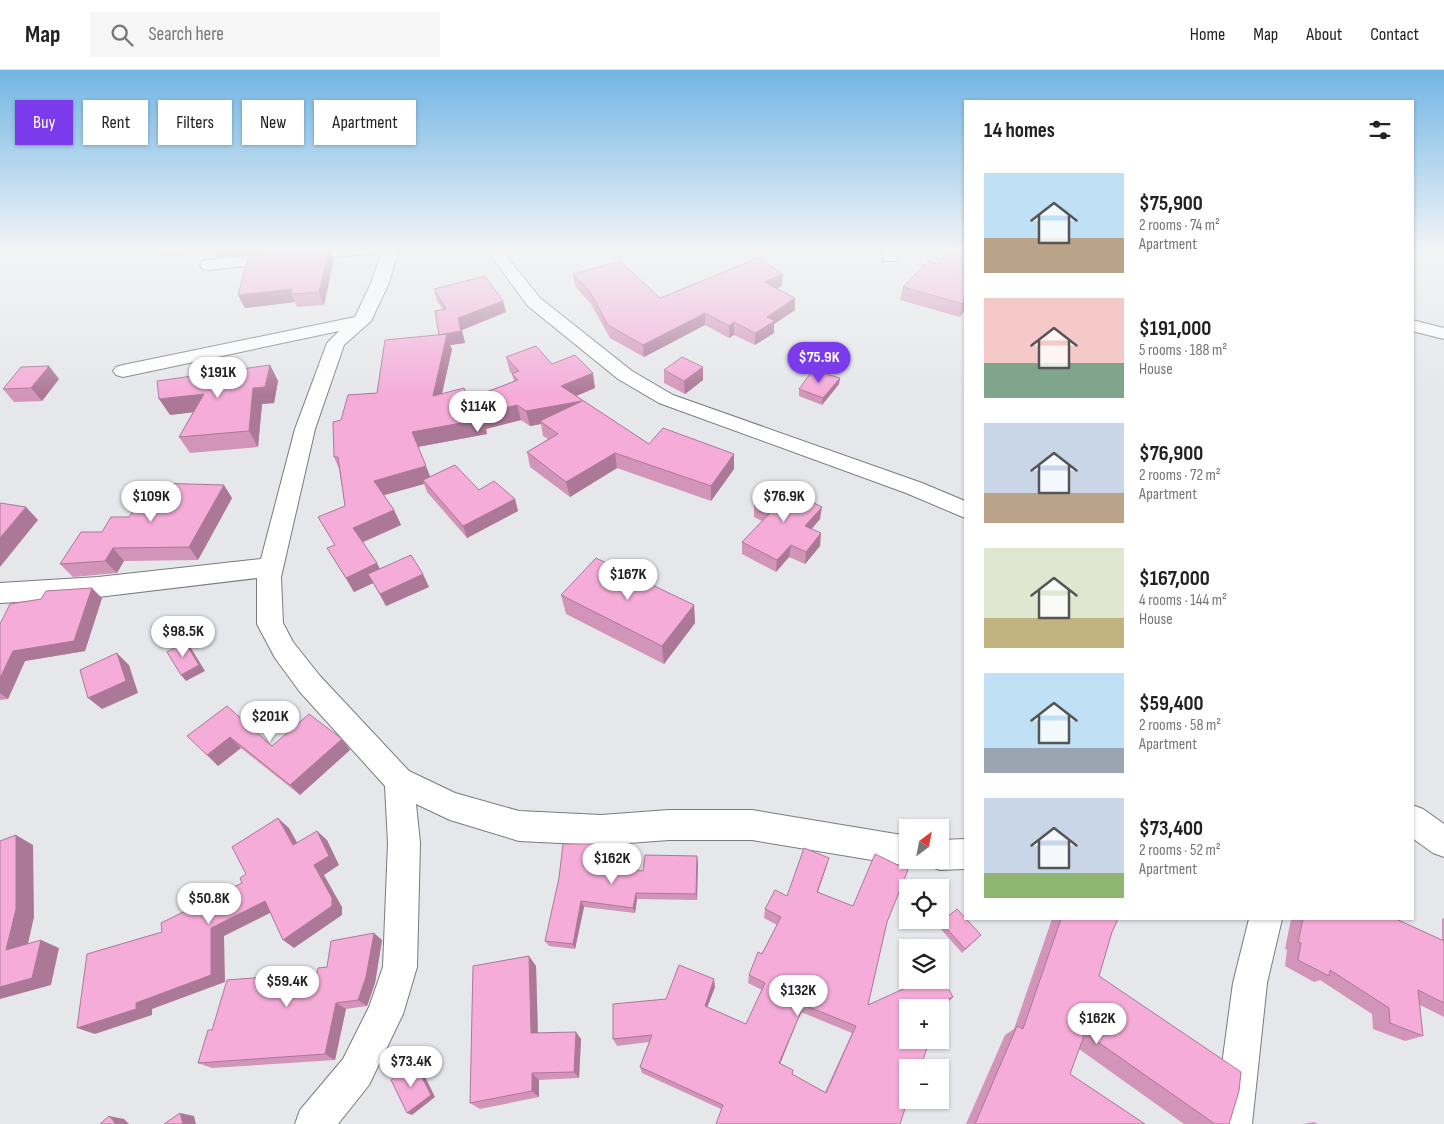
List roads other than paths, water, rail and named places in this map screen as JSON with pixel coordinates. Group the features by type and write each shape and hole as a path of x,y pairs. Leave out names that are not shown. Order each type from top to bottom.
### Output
{"street":[{"path":"373,297 362,321 336,343 305,429 269,577 270,624 284,650 310,684 399,780 450,806 519,826 601,830 669,825 752,825 899,849"},
{"path":"530,297 625,375 666,399 961,503"},
{"path":"123,371 362,321"},
{"path":"1414,326 1444,334"},
{"path":"0,593 98,587 271,567"},
{"path":"314,1124 356,1072 385,1014 400,967 404,843 399,780"},
{"path":"1414,821 1444,842"},
{"path":"949,855 964,854"},
{"path":"1233,1124 1250,983 1265,920"}]}
